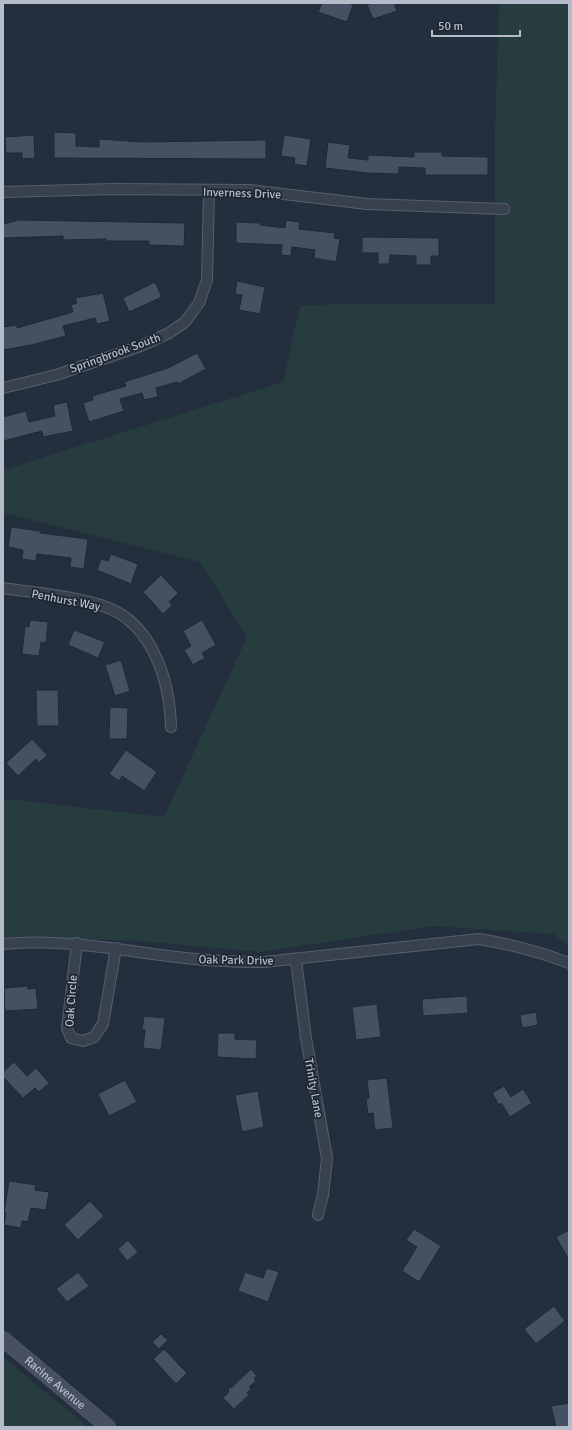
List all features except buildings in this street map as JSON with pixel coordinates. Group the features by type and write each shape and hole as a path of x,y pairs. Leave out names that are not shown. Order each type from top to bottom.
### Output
{"main road":[{"name":"Racine Avenue","path":"3,1339 108,1427"}],"street":[{"name":"Inverness Drive","path":"3,192 113,189 209,191 250,190 367,204 504,209"},
{"name":"Springbrook South","path":"3,388 56,375 106,358 169,333 185,322 199,303 207,280 209,191"},
{"name":"Penhurst Way","path":"3,588 93,603 118,613 144,638 162,669 171,727"},
{"name":"Oak Park Drive","path":"3,944 20,942 77,943 186,958 229,962 296,960 479,939 501,942 569,963"},
{"name":"Oak Circle","path":"77,943 67,1028 71,1038 83,1041 94,1037 103,1024 116,948"},
{"name":"Trinity Lane","path":"296,960 306,1038 327,1158 323,1195 318,1215"}],"green space":[{"path":"499,3 569,3 569,945 553,934 433,926 261,952 140,941 3,937 3,800 16,800 164,817 247,637 200,562 3,513 3,470 283,382 300,306 334,304 495,304 495,132"},
{"path":"3,1357 88,1427 3,1427"}]}
